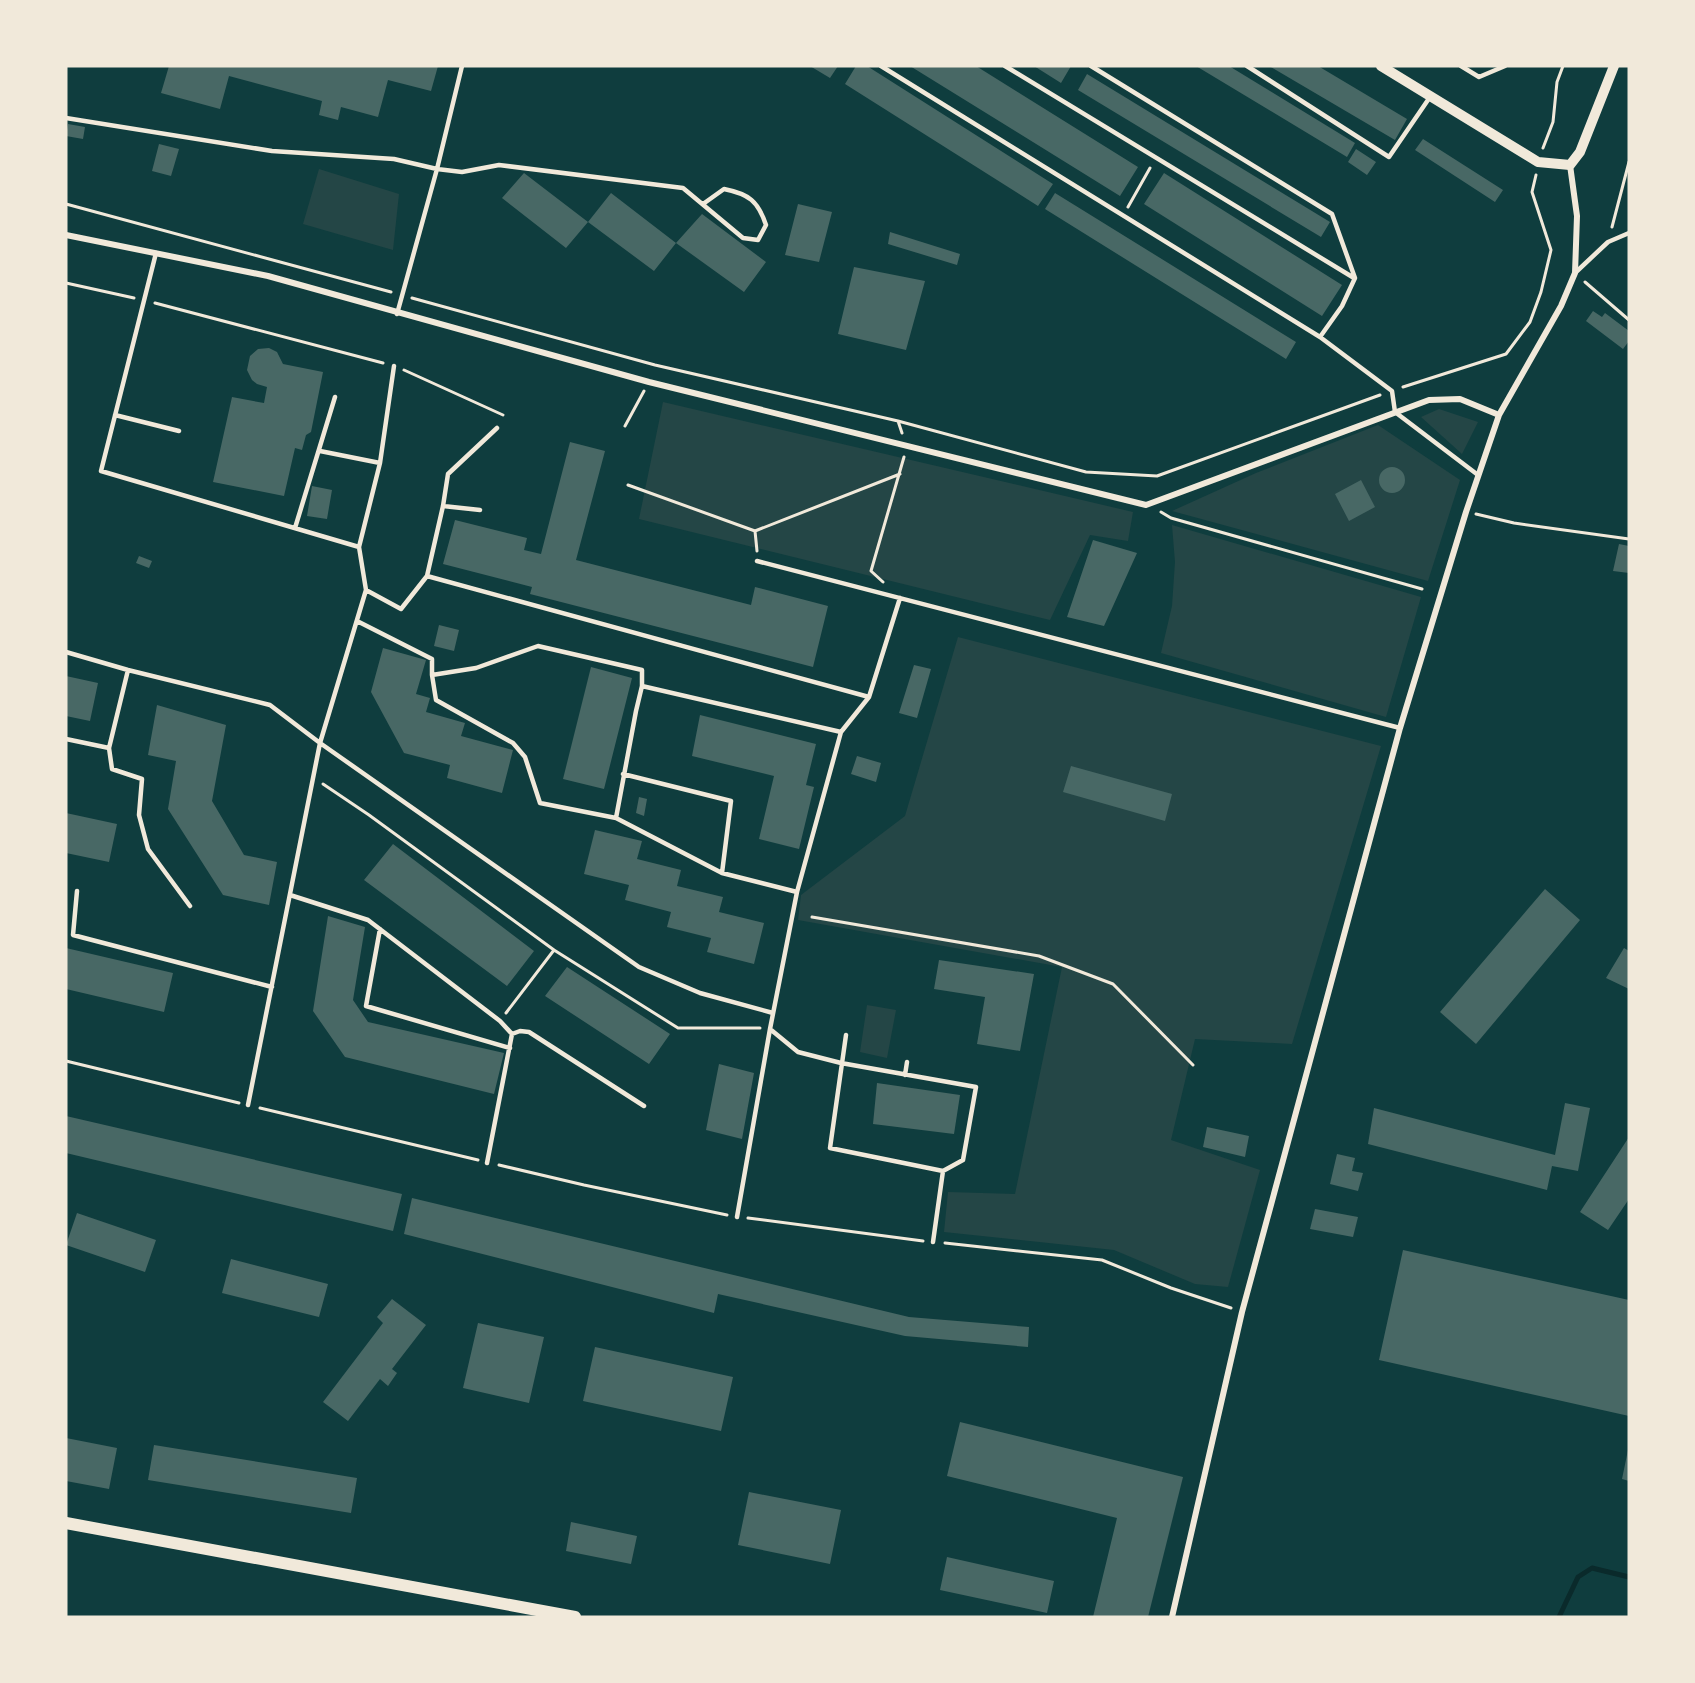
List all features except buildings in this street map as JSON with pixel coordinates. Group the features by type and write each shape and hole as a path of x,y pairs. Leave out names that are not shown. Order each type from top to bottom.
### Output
{"main road":[{"path":"66,1523 575,1617"}],"street":[{"path":"1381,66 1538,162 1570,165"},
{"path":"1172,1617 1242,1312 1400,728 1466,512 1499,415 1551,324 1575,273 1577,216 1570,165 1580,152 1614,66"},
{"path":"66,235 268,276 649,382 1146,505 1429,400 1460,399 1499,415"}],"lane":[{"path":"398,314 462,66"},
{"path":"880,66 1320,337 1392,390 1395,412 1478,475"},
{"path":"1005,66 1155,159 1355,278"},
{"path":"1091,66 1332,214 1355,278 1342,306 1320,337"},
{"path":"1247,66 1389,157 1430,97"},
{"path":"1461,66 1479,78 1505,66"},
{"path":"66,118 272,151 394,159 462,172 499,165 683,188 743,238 758,240 766,225 760,207 740,193 724,189 703,204"},
{"path":"1575,273 1608,242 1629,233"},
{"path":"156,253 101,471 359,547"},
{"path":"248,1105 320,743 366,591 359,547 380,463 394,366"},
{"path":"295,528 335,397"},
{"path":"115,415 179,431"},
{"path":"366,591 401,609 427,576 448,474 497,428"},
{"path":"320,451 380,463"},
{"path":"443,506 480,510"},
{"path":"757,561 1400,728"},
{"path":"427,576 869,697"},
{"path":"738,1217 770,1029 797,892 841,732 869,697 900,598"},
{"path":"357,621 432,659 436,700 513,743 525,757 540,803 616,818 722,873 797,892"},
{"path":"432,675 476,668 538,646 642,670 642,686 616,818"},
{"path":"66,652 128,670 270,705 320,743 639,968 700,993 773,1013"},
{"path":"128,670 109,748 112,769 142,779 139,815 148,849 190,906"},
{"path":"642,686 841,732"},
{"path":"66,739 109,748"},
{"path":"623,774 731,801 722,873"},
{"path":"77,891 74,935 272,987"},
{"path":"290,895 368,920 500,1021 512,1034"},
{"path":"380,929 366,1006 510,1048"},
{"path":"770,1029 798,1052 842,1063 976,1088 963,1160 943,1171 830,1148 842,1063 846,1035"},
{"path":"512,1034 520,1031 529,1032 644,1106"},
{"path":"487,1163 512,1034"},
{"path":"905,1075 907,1062"},
{"path":"933,1242 943,1171"}],"path":[{"path":"66,204 655,365 898,421 1086,472 1157,476 1392,390 1506,354 1530,322 1541,292 1551,250 1532,192 1538,162 1553,122 1557,82 1563,66"},
{"path":"1123,216 1155,159"},
{"path":"1608,242 1629,162"},
{"path":"1575,273 1629,320"},
{"path":"66,283 144,300 394,366 503,415"},
{"path":"624,426 649,382 655,365"},
{"path":"900,598 871,571 907,447"},
{"path":"628,485 755,531 900,474"},
{"path":"1146,505 1171,518 1422,589"},
{"path":"1466,512 1514,523 1629,539"},
{"path":"755,531 757,561"},
{"path":"313,777 554,950 678,1028 770,1029"},
{"path":"812,917 1039,956 1113,984 1193,1065"},
{"path":"500,1021 554,950"},
{"path":"66,1061 487,1163 738,1217 933,1242 1102,1260 1171,1288 1242,1312"}],"shaded area":[{"path":"319,169 399,194 393,250 303,224"},
{"path":"663,402 1133,512 1128,541 1090,535 1050,620 639,519"},
{"path":"1439,409 1478,422 1462,454 1421,417"},
{"path":"1378,425 1460,480 1428,581 1172,511 1256,473"},
{"path":"1172,525 1421,597 1386,717 1161,653 1172,606 1175,562"},
{"path":"958,637 1381,746 1292,1044 1195,1039 1171,1140 1260,1170 1228,1287 1195,1284 1114,1250 944,1232 948,1192 1015,1194 1062,967 798,920 801,895 905,816"},
{"path":"867,1005 896,1010 887,1058 860,1052"}],"waterway":[{"path":"1559,1617 1578,1577 1592,1568 1629,1577"}]}
